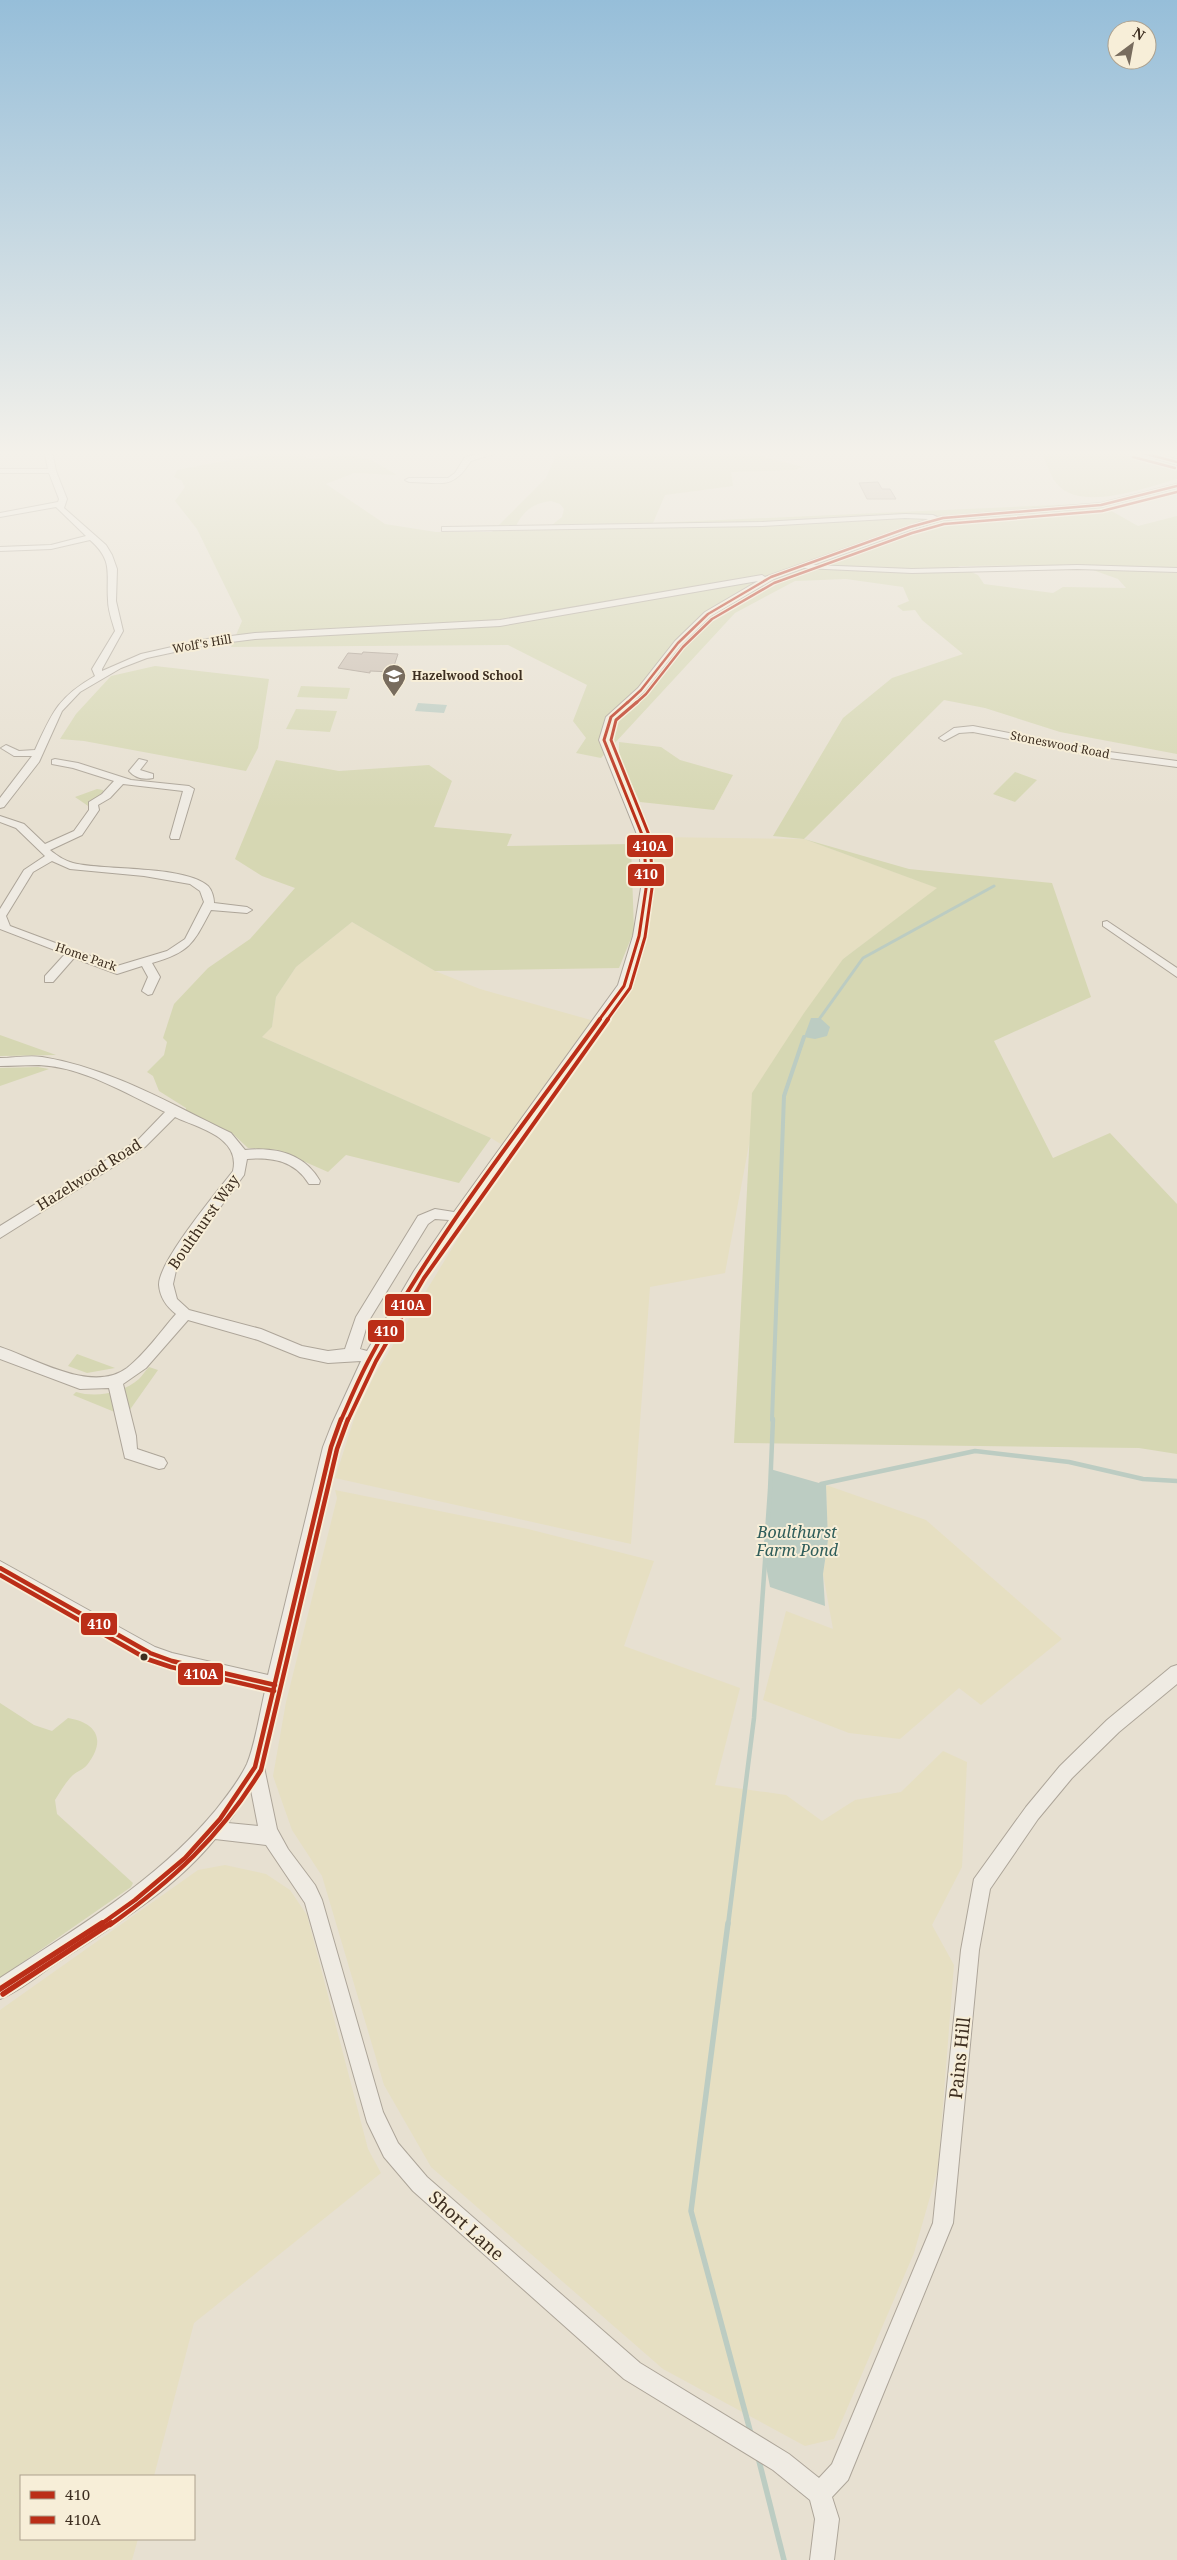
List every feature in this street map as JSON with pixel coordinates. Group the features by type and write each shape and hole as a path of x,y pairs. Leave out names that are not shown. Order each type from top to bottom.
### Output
{"street":[{"path":"99,675 97,669 119,631 112,601 113,570"},
{"path":"0,1989 135,1897 193,1850 242,1793 255,1767 276,1685 331,1446 339,1424 370,1358 419,1274 457,1218 624,986 639,936 647,882 643,837 604,740 611,717 641,690 678,643 708,614 771,577 789,570"},
{"path":"897,570 934,570"},
{"name":"Wolf's Hill","path":"0,805 20,782 38,753 58,710 77,690 99,675 144,656 241,637 500,623 771,577"},
{"name":"Stoneswood Road","path":"944,738 957,730 973,730 1102,754 1177,764"},
{"path":"6,748 17,754 38,753"},
{"path":"55,762 70,762 88,771 132,783 189,789 175,837"},
{"path":"132,783 145,775 134,771 142,762"},
{"path":"43,849 78,833 94,810 105,806 106,796 121,780"},
{"path":"0,819 20,826 52,857 70,866 144,873 193,881 205,889 209,902 207,906 247,910"},
{"name":"Home Park","path":"52,857 29,870 1,916 1,921 5,928 117,970 146,963 171,954 189,941 207,906"},
{"path":"1107,924 1177,973"},
{"path":"49,979 72,953"},
{"path":"146,963 154,977 148,991"},
{"name":"Boulthurst Way","path":"0,1062 40,1061 59,1064 100,1076 227,1136 234,1142 241,1155 239,1172 234,1182 172,1265 167,1275 167,1292 171,1302 185,1314"},
{"name":"Hazelwood Road","path":"0,1233 141,1144 174,1110"},
{"path":"241,1155 266,1152 277,1154 304,1166 314,1181"},
{"path":"351,1354 361,1321 423,1220 430,1215 438,1213 457,1218"},
{"path":"0,1353 80,1383 92,1384 114,1381 133,1371 185,1314 261,1335 313,1355 328,1357 351,1354 370,1358"},
{"path":"114,1381 129,1436 130,1453 159,1463"},
{"path":"0,1568 150,1653 172,1662 276,1685"},
{"name":"Pains Hill","path":"820,2492 840,2472 944,2224 970,1950 981,1886 1032,1813 1066,1772 1113,1726 1177,1673"},
{"name":"Short Lane","path":"255,1767 271,1838 281,1856 306,1884 313,1900 374,2115 391,2150 414,2177 457,2219 632,2371 781,2462 820,2492"},
{"path":"212,1830 271,1838"},
{"path":"820,2492 827,2519 822,2560"}],"shaded area":[{"path":"655,837 804,839 938,888 843,959 759,1091 725,1273 650,1287 631,1544 335,1478 356,1413 374,1376 467,1224 517,1154 491,1138 262,1037 272,1027 276,997 296,967 352,922 435,971 480,989 598,1022 624,986"},
{"path":"826,1485 926,1520 1062,1639 981,1705 959,1688 900,1739 849,1733 763,1700 786,1611 833,1629 823,1574 828,1540"},
{"path":"335,1490 528,1529 654,1561 624,1646 740,1688 715,1785 786,1795 822,1821 855,1800 901,1792 943,1751 967,1762 962,1867 932,1925 954,1965 938,2169 914,2253 834,2439 805,2446 663,2369 431,2167 384,2085 322,1876 292,1830 273,1776 286,1702 337,1498"},
{"path":"225,1865 266,1874 290,1890 307,1915 368,2149 381,2173 194,2323 154,2475 20,2475 20,2540 138,2540 132,2560 0,2560 0,2010 198,1870"}],"green space":[{"path":"217,570 968,570 978,575 984,584 1053,593 1063,587 1126,588 1118,579 1094,570 1177,570 1177,754 1060,732 985,708 944,700 804,839 773,836 843,718 892,678 963,654 922,620 915,610 903,611 897,606 909,601 903,587 846,579 795,581 735,613 601,758 576,753 586,738 573,721 587,685 508,645 231,647 242,621"},
{"path":"155,666 269,679 258,748 246,771 84,741 60,739 76,714 111,676"},
{"path":"301,686 350,688 347,699 297,697"},
{"path":"296,709 337,711 330,732 286,729"},
{"path":"619,742 661,747 680,760 733,775 714,810 640,802 619,757"},
{"path":"276,760 339,771 429,765 452,781 434,827 512,834 507,846 631,844 634,931 619,968 435,971 352,922 296,967 276,997 272,1027 262,1037 491,1138 459,1183 346,1155 328,1172 278,1150 248,1148 232,1133 186,1111 186,1108 159,1091 153,1076 147,1072 164,1055 167,1042 163,1038 174,1004 208,968 250,939 295,888 262,876 235,859"},
{"path":"1015,772 1037,780 1015,802 993,794"},
{"path":"97,789 103,790 106,796 94,810 75,797"},
{"path":"804,839 909,869 1052,883 1091,997 994,1041 1053,1158 1110,1133 1177,1204 1177,1454 1139,1448 734,1443 752,1093 804,1013 843,959 937,888"},
{"path":"0,1035 56,1055 0,1056"},
{"path":"38,1067 49,1069 0,1086 0,1068"},
{"path":"77,1354 115,1368 87,1373 68,1366"},
{"path":"149,1367 158,1370 129,1411 122,1415 73,1395 76,1392 101,1394 117,1391 133,1384"},
{"path":"0,1703 34,1725 52,1731 68,1718 86,1724 96,1734 97,1741 93,1756 87,1765 69,1779 55,1800 57,1814 133,1883 131,1887 0,1978"}],"water":[{"path":"418,703 447,705 444,713 415,711"},
{"path":"811,1018 820,1018 830,1027 827,1036 815,1039 804,1037"},
{"name":"Boulthurst Farm Pond","path":"770,1469 826,1485 828,1540 823,1574 825,1606 770,1587 765,1561"}],"building":[{"name":"Hazelwood School","path":"363,652 398,654 392,672 370,671 370,673 338,668 348,653 362,654"}],"waterway":[{"path":"820,1018 863,958 994,886"},
{"path":"772,1420 784,1096 804,1037"},
{"path":"728,1925 754,1718 770,1490 773,1419"},
{"path":"821,1484 975,1451 1069,1462 1143,1479 1177,1481"},
{"path":"728,1923 691,2211 751,2434"},
{"path":"758,2457 784,2560"}],"transit line":[{"name":"410","path":"0,1989 109,1919 161,1880 207,1835 255,1767 331,1447 339,1424 370,1358 419,1275 457,1218 624,986 639,936 647,882 643,837 604,740 611,717 641,690 678,643 708,614 771,577 789,570"},
{"name":"410A","path":"3,1994 85,1942 163,1885 187,1864 217,1833 250,1789 261,1770 337,1449 345,1426 376,1361 424,1278 630,988 645,937 653,881 649,835 611,740 616,720 646,694 683,647 712,619 774,583 809,570"},
{"name":"410","path":"0,1568 150,1653 172,1661 275,1685"},
{"name":"410A","path":"0,1575 147,1659 171,1667 274,1691"}],"place":[{"name":"Hazelwood School","path":"394,697"}]}
